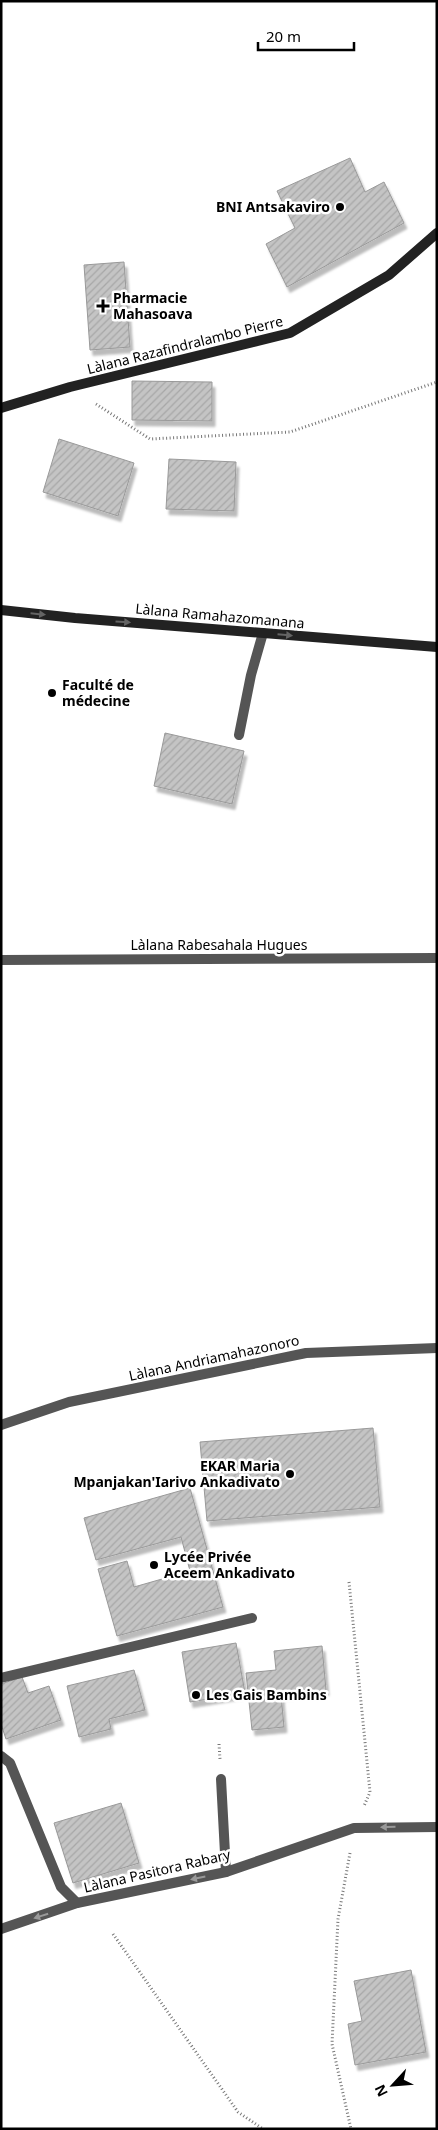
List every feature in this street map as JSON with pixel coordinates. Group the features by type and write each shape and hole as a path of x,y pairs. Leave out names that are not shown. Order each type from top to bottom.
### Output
{"main road":[{"name":"Làlana Razafindralambo Pierre","path":"1,408 70,387 290,333 389,275 437,233"},
{"name":"Làlana Ramahazomanana","path":"1,610 75,618 437,647"}],"street":[{"path":"239,736 251,675 263,633"},
{"name":"Làlana Rabesahala Hugues","path":"1,960 437,958"},
{"name":"Làlana Andriamahazonoro","path":"1,1425 69,1402 306,1353 437,1348"},
{"path":"1,1678 252,1618"},
{"path":"1,1756 10,1763 61,1887 78,1903"},
{"path":"220,1779 226,1872"},
{"name":"Làlana Pasitora Rabary","path":"1,1929 78,1903 226,1872 354,1828 437,1827"}],"path":[{"path":"70,387 150,440 290,432 437,382"},
{"path":"349,1582 370,1792 354,1828 338,1919 332,2044 351,2129"},
{"path":"112,1934 238,2112 263,2129"}],"building":[{"name":"BNI Antsakaviro","path":"350,158 365,192 384,182 404,223 287,287 266,244 295,228 277,191"},
{"path":"124,262 130,347 90,350 84,265"},
{"path":"132,381 212,382 212,421 132,420"},
{"path":"59,439 134,463 118,516 43,492"},
{"path":"169,459 236,462 234,511 166,509"},
{"path":"165,733 244,751 232,804 154,786"},
{"name":"EKAR Maria Mpanjakan'Iarivo Ankadivato","path":"373,1428 380,1507 207,1521 200,1442"},
{"name":"Lycée Privée Aceem Ankadivato","path":"190,1488 223,1607 117,1636 98,1569 127,1561 134,1587 190,1571 181,1537 96,1560 84,1518"},
{"path":"236,1643 245,1693 190,1702 182,1652"},
{"path":"322,1646 326,1690 281,1695 284,1727 252,1730 246,1673 276,1670 274,1651"},
{"path":"134,1670 145,1710 109,1719 111,1729 79,1737 67,1686"},
{"path":"22,1677 28,1693 49,1686 61,1720 6,1739 1,1724 1,1684"},
{"path":"121,1803 139,1863 73,1883 54,1823"},
{"path":"411,1970 426,2052 355,2065 348,2024 362,2021 354,1981"}],"place":[{"name":"BNI Antsakaviro","path":"340,207"},
{"name":"Pharmacie Mahasoava","path":"103,306"},
{"name":"Faculté de médecine","path":"52,693"},
{"name":"EKAR Maria Mpanjakan'Iarivo Ankadivato","path":"290,1474"},
{"name":"Lycée Privée Aceem Ankadivato","path":"154,1565"},
{"name":"Les Gais Bambins","path":"196,1695"}]}
